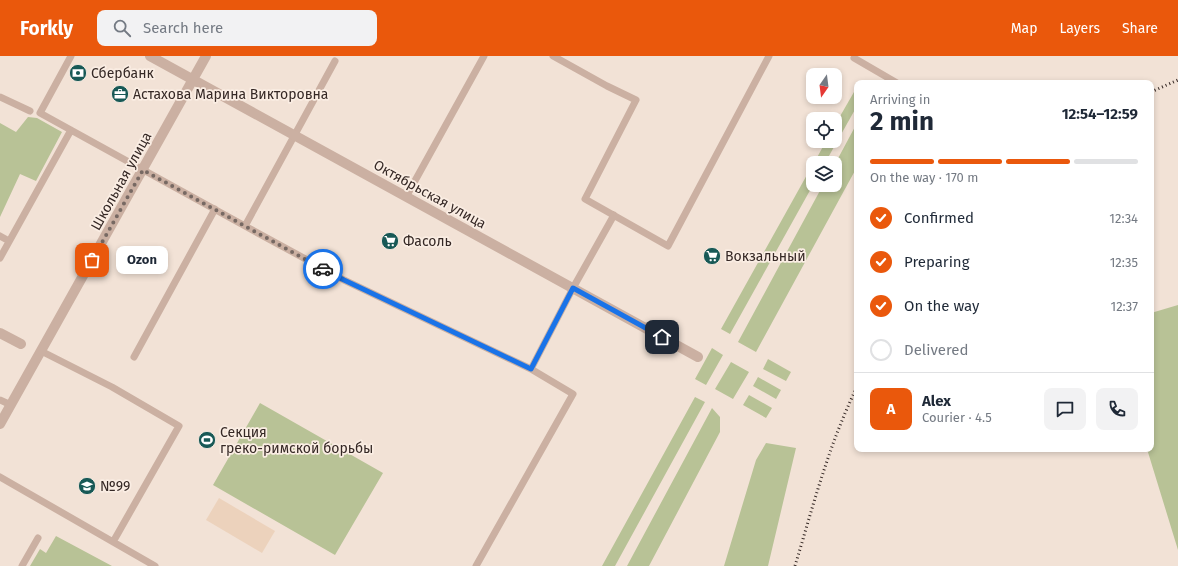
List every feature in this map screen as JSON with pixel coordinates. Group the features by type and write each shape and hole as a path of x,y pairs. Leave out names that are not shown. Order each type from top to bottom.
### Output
{"street":[{"name":"Октябрьская улица","path":"150,56 698,357"},
{"name":"Школьная улица","path":"0,424 206,56"},
{"path":"0,332 21,344"}],"lane":[{"path":"71,56 40,113 344,280 531,369 573,394 476,566"},
{"path":"406,197 484,56"},
{"path":"553,56 607,86 636,100 585,199 668,246 769,56"},
{"path":"854,58 892,80"},
{"path":"245,226 335,61"},
{"path":"0,97 30,111"},
{"path":"0,258 71,130"},
{"path":"134,357 215,209"},
{"path":"531,369 573,288 614,215"},
{"path":"0,236 9,241"},
{"path":"41,351 112,387 179,426 113,542"},
{"path":"0,400 11,405"},
{"path":"0,477 155,566"},
{"path":"22,566 38,538"}],"green space":[{"path":"854,92 854,111 842,133 842,113"},
{"path":"28,117 37,118 62,132 36,181 20,174 0,217 0,123 16,132"},
{"path":"854,129 854,172 756,352 738,342 819,192 842,192 842,156 839,156"},
{"path":"822,148 833,148 829,156 818,156"},
{"path":"806,177 806,192 809,192 730,334 721,329"},
{"path":"1178,305 1178,550 1148,452 1154,452 1154,312"},
{"path":"712,348 723,355 706,385 695,379"},
{"path":"768,359 791,372 786,381 763,369"},
{"path":"731,362 749,372 733,399 715,389"},
{"path":"758,377 781,390 776,399 753,386"},
{"path":"749,395 772,408 766,418 743,405"},
{"path":"695,397 705,402 615,566 602,566"},
{"path":"260,403 383,473 335,555 213,485"},
{"path":"712,408 720,417 720,432 649,566 627,566"},
{"path":"766,443 796,448 768,566 724,566 756,460"},
{"path":"56,536 112,566 30,566 40,549 46,553"}],"shaded area":[{"path":"219,498 275,531 262,553 206,520"}],"railway":[{"path":"1154,91 1178,80"},
{"path":"795,566 830,453 854,394"}],"way so far":[{"path":"92,260 143,170 323,269"}],"place":[{"name":"Сбербанк","path":"78,73"},
{"name":"Астахова Марина Викторовна","path":"120,94"},
{"name":"Фасоль","path":"390,241"},
{"name":"Вокзальный","path":"712,256"},
{"name":"Ozon","path":"92,260"},
{"name":"Секция греко-римской борьбы","path":"207,440"},
{"name":"№99","path":"87,486"}],"route":[{"path":"323,269 531,369 573,288 662,337"}]}
